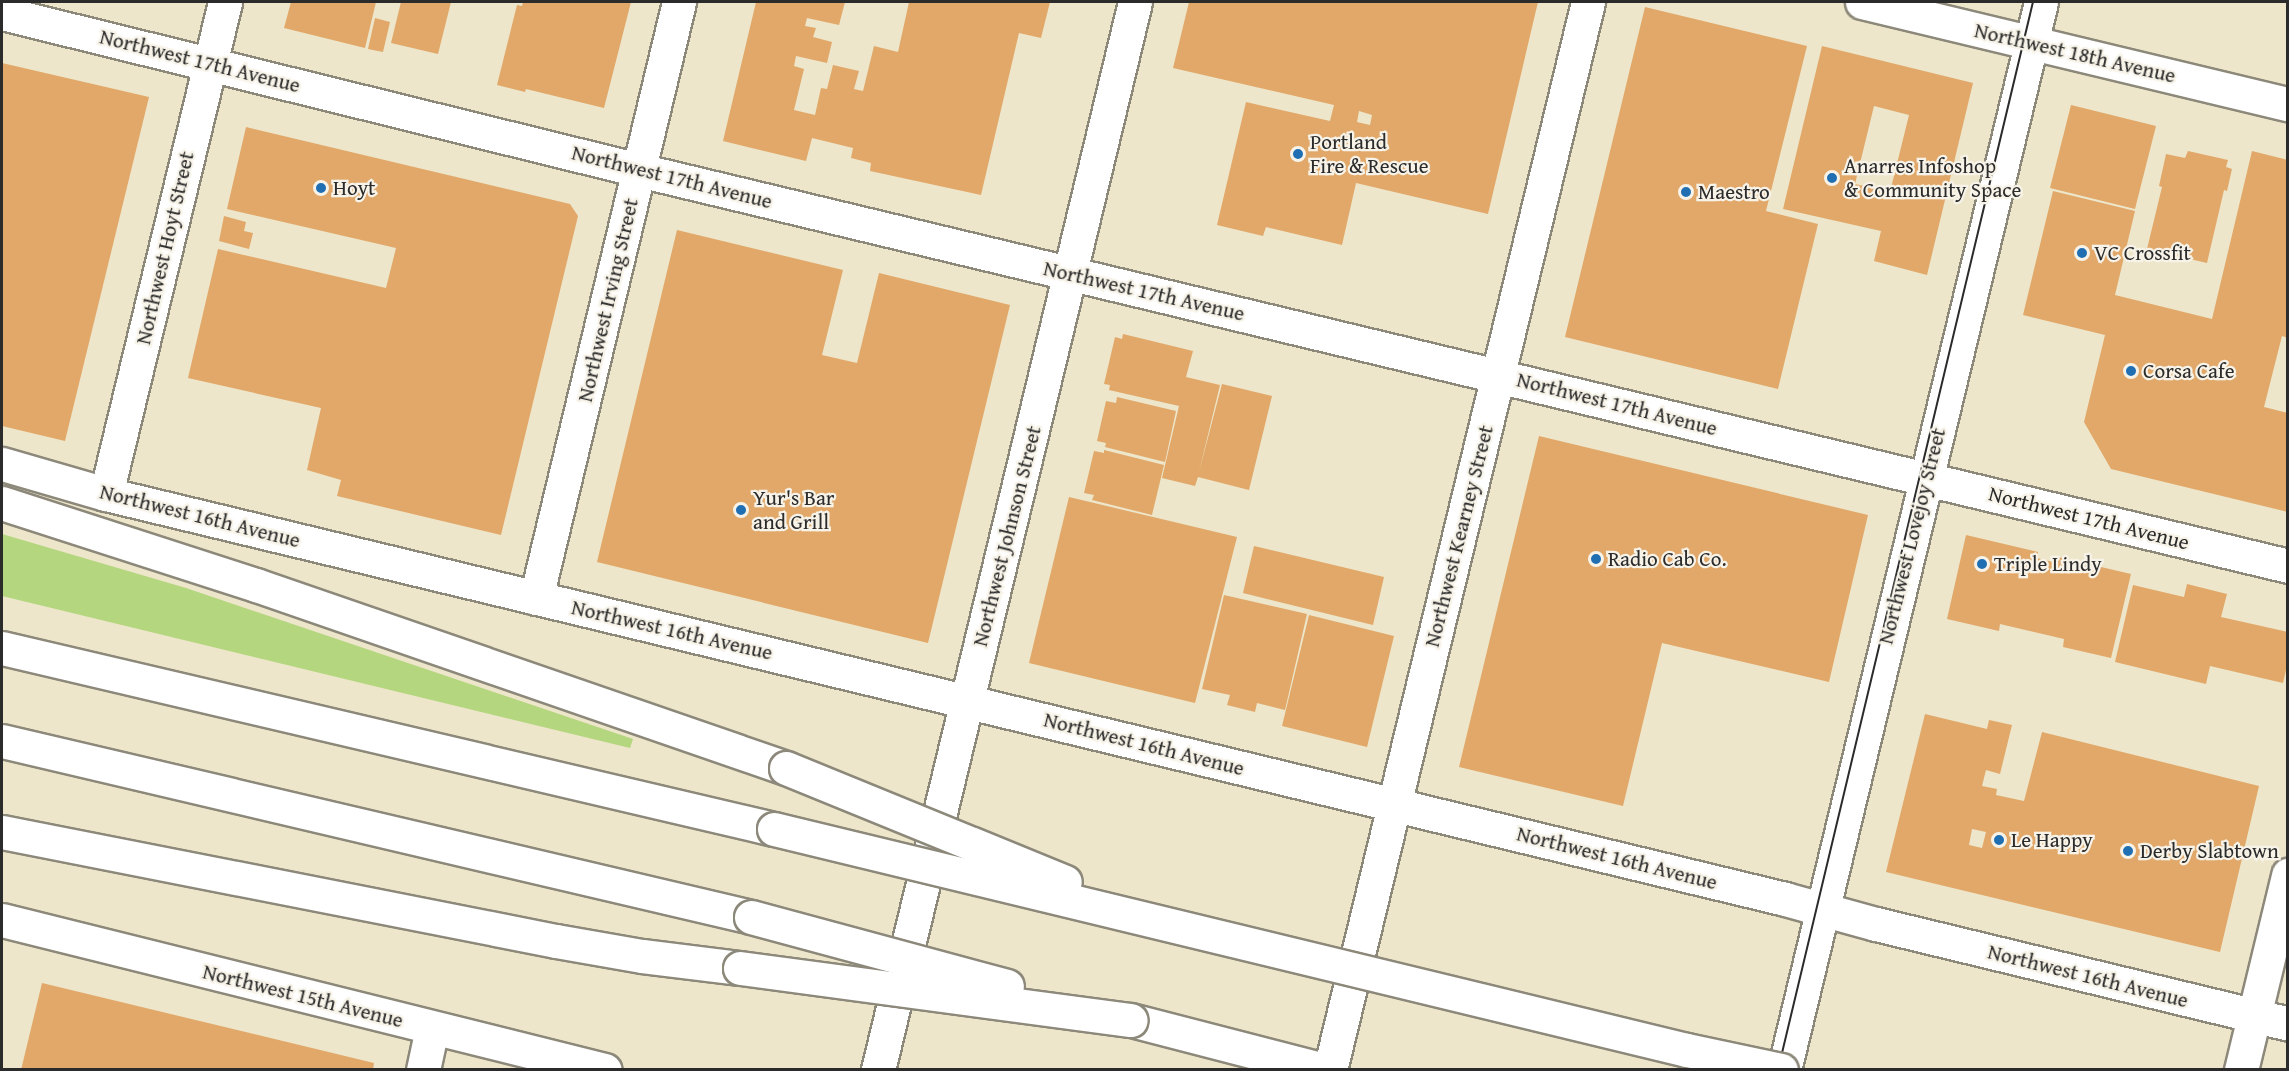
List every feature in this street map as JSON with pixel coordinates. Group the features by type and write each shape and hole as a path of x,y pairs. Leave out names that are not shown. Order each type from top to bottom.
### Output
{"main road":[{"name":"Northwest Hoyt Street","path":"106,494 225,2"},
{"name":"Northwest Irving Street","path":"536,598 679,2"},
{"name":"Northwest Johnson Street","path":"878,1070 1136,2"},
{"name":"Northwest Kearney Street","path":"1330,1070 1588,2"},
{"name":"Northwest 18th Avenue","path":"1862,2 2288,104"},
{"name":"Northwest Lovejoy Street","path":"1782,1070 2041,2"},
{"name":"Northwest 17th Avenue","path":"2,13 639,170 2288,566"},
{"name":"Northwest 16th Avenue","path":"2,464 106,494 967,701 2288,1024"},
{"path":"2,503 256,585 786,768 1152,919"},
{"path":"2,647 1152,919 1687,1050 1782,1070"},
{"path":"2,741 751,916 1131,1020 1325,1070"},
{"path":"2,832 642,956 1131,1020"},
{"path":"2241,1070 2288,875"},
{"name":"Northwest 15th Avenue","path":"3,926 605,1070"},
{"path":"423,1070 432,1028"}],"green space":[{"path":"2,534 186,588 633,739 630,748 2,596"}],"building":[{"path":"291,2 376,2 365,48 284,28"},
{"path":"401,2 451,2 438,54 391,43"},
{"path":"523,2 631,2 604,108 526,89 525,92 497,85 517,5 522,6"},
{"path":"756,2 845,2 839,25 807,18 805,26 816,28 813,37 832,42 827,63 796,56 794,66 804,69 794,110 815,115 821,88 827,89 833,65 859,71 854,89 863,91 874,46 898,52 909,2 1050,2 1041,38 1019,33 981,195 870,171 871,163 851,158 853,148 812,138 806,161 723,141"},
{"path":"1189,2 1538,2 1488,214 1356,183 1342,245 1266,227 1263,236 1217,225 1246,102 1330,121 1334,105 1173,68","holes":["1359,111 1372,115 1370,125 1357,122"]},
{"name":"Maestro","path":"1645,7 1807,46 1766,211 1818,224 1778,389 1565,337"},
{"path":"375,18 390,22 383,52 368,49"},
{"path":"1822,46 1973,83 1927,275 1874,261 1881,231 1783,209","holes":["1874,106 1909,115 1890,192 1855,184"]},
{"path":"2,63 149,97 65,441 2,426"},
{"path":"2071,105 2156,126 2135,209 2050,188"},
{"path":"246,127 570,204 578,216 501,535 337,496 341,480 307,470 321,408 188,378 218,249 386,288 396,248 227,209"},
{"path":"2188,151 2228,160 2226,167 2232,169 2227,191 2224,190 2207,263 2147,249 2162,187 2159,186 2166,154 2185,158"},
{"path":"2252,151 2288,160 2288,338 2282,336 2264,407 2288,413 2288,512 2111,469 2084,422 2105,335 2023,315 2053,191 2135,211 2115,295 2212,319"},
{"path":"224,216 246,222 244,231 253,233 249,249 219,241"},
{"path":"677,230 843,270 822,355 857,363 879,273 1010,305 928,643 597,562"},
{"path":"1123,334 1193,351 1186,377 1220,385 1199,472 1222,384 1272,396 1249,490 1198,477 1195,486 1162,478 1179,406 1109,390 1110,385 1104,384 1115,337 1122,339"},
{"path":"1117,397 1176,411 1165,462 1105,447 1106,443 1097,441 1106,401 1116,403"},
{"name":"Radio Cab Co.","path":"1539,436 1868,515 1829,682 1662,643 1623,806 1459,767"},
{"path":"1104,450 1164,465 1152,515 1092,500 1094,495 1084,493 1094,451 1104,453"},
{"path":"1069,497 1237,537 1195,703 1029,663"},
{"path":"1966,535 2038,552 2037,558 2057,563 2058,557 2131,574 2111,658 2063,647 2064,639 2000,624 1999,631 1947,619"},
{"path":"1254,546 1384,577 1373,625 1243,593"},
{"path":"2187,584 2227,594 2221,617 2288,632 2288,661 2283,683 2210,666 2206,684 2115,662 2133,585 2184,597"},
{"path":"1224,595 1307,614 1285,710 1257,703 1255,712 1227,705 1230,695 1202,689"},
{"path":"1309,615 1394,636 1367,747 1282,726"},
{"name":"Derby Slabtown","path":"1925,714 1987,729 1989,720 2012,725 2000,774 1986,770 1982,786 1997,789 1996,795 2024,801 2042,732 2259,786 2220,952 1886,872","holes":["1972,829 1986,832 1982,848 1969,845"]},
{"path":"42,983 374,1063 373,1070 21,1070"}],"tram line":[{"path":"1778,1070 2033,2"}],"place":[{"name":"Portland Fire & Rescue","path":"1298,154"},
{"name":"Anarres Infoshop & Community Space","path":"1832,178"},
{"name":"Hoyt","path":"321,188"},
{"name":"Maestro","path":"1686,192"},
{"name":"VC Crossfit","path":"2082,253"},
{"name":"Corsa Cafe","path":"2131,371"},
{"name":"Yur's Bar and Grill","path":"741,510"},
{"name":"Radio Cab Co.","path":"1596,559"},
{"name":"Triple Lindy","path":"1982,564"},
{"name":"Le Happy","path":"1999,840"},
{"name":"Derby Slabtown","path":"2128,851"}]}
